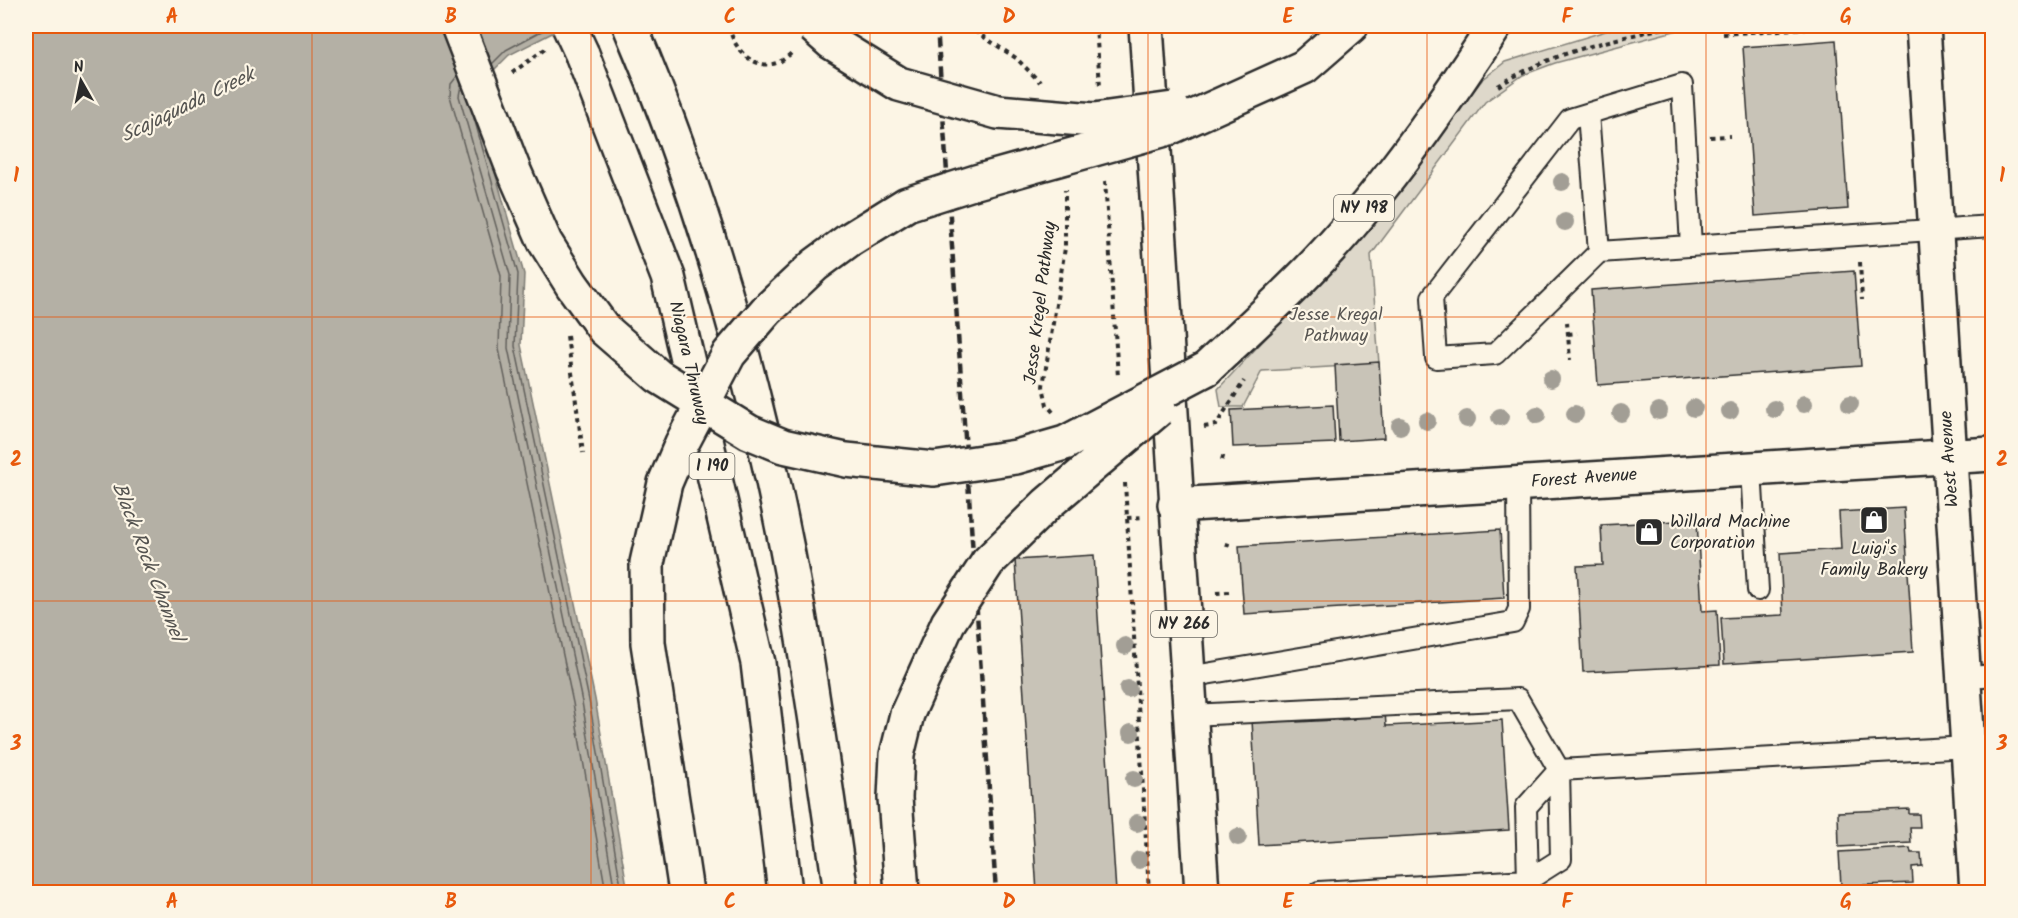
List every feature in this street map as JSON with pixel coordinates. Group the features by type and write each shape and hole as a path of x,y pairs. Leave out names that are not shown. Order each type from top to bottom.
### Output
{"main road":[{"path":"458,26 518,181 545,242 572,285 604,329 658,376 714,413 748,432 783,446 846,460 934,469 1016,457 1065,443 1206,369"},
{"path":"630,26 659,93 708,235 754,401 795,591 841,892"},
{"name":"NY 266","path":"1146,26 1175,505 1202,892"},
{"path":"686,892 648,643 647,563 665,483 682,444 729,354 766,311 815,265 849,240 908,204 976,182 1169,128 1304,67 1351,26"},
{"name":"NY 198","path":"1206,369 1278,301 1358,217 1426,127 1495,26"},
{"name":"West Avenue","path":"1923,26 1950,457 1978,676 1968,747 1977,892"},
{"path":"804,37 831,42 899,84 998,112 1094,120 1231,100"},
{"name":"Niagara Thruway","path":"576,40 668,277 758,663 785,892"},
{"path":"902,892 896,798 897,755 907,714 948,623 988,562 1047,504 1206,369"},
{"name":"Forest Avenue","path":"1175,505 1992,454"}],"lane":[{"path":"1691,246 1682,86 1570,119 1432,297 1436,358 1495,354 1599,252 1691,246 1936,229 1992,226"},
{"path":"1588,114 1599,252"},
{"path":"1751,469 1758,590"},
{"path":"1188,677 1513,622 1519,609 1518,483"},
{"path":"1190,715 1518,699 1559,770 1561,859 1528,880 1319,892"},
{"path":"1528,880 1526,807 1559,770 1968,747"}],"path":[{"path":"729,26 736,48 746,58 759,63 778,62 804,37"},
{"path":"1096,26 1100,93"},
{"path":"1723,34 1835,26"},
{"path":"969,27 1016,58 1045,88"},
{"path":"1104,171 1118,379"},
{"name":"Jesse Kregel Pathway","path":"1062,419 1047,405 1043,386 1065,249 1065,184"},
{"path":"1859,260 1862,300"},
{"path":"1566,311 1570,360"},
{"path":"567,332 583,453"},
{"path":"1568,334 1577,333"},
{"path":"1201,427 1216,424"},
{"path":"1222,460 1224,453"},
{"path":"1124,471 1149,892"},
{"path":"1227,547 1229,540"},
{"path":"1212,594 1229,592"}],"green space":[{"name":"Jesse Kregal Pathway","path":"1622,26 1693,26 1555,63 1523,75 1485,102 1371,255 1379,364 1262,371 1243,407 1221,407 1218,389 1361,236 1482,80 1505,62"}],"water":[{"path":"26,26 566,26 509,55 472,92 524,274 521,345 595,699 628,892 26,892"}],"building":[{"path":"1836,40 1848,209 1755,216 1743,47"},
{"path":"1854,271 1861,366 1598,385 1591,290"},
{"path":"1379,362 1384,438 1339,441 1335,365"},
{"path":"1333,405 1335,443 1233,447 1231,410"},
{"path":"1904,508 1913,652 1724,664 1721,618 1783,615 1780,553 1841,549 1839,512"},
{"path":"1697,520 1702,611 1717,610 1720,665 1583,672 1577,566 1603,565 1601,525"},
{"path":"1500,530 1504,598 1244,614 1239,546"},
{"path":"1094,555 1116,892 1037,892 1015,560"},
{"path":"1385,711 1386,726 1502,720 1509,830 1259,845 1252,720 1297,717 1297,722 1354,719 1354,713"},
{"path":"1909,809 1909,814 1919,814 1920,827 1910,827 1911,843 1839,847 1838,812"},
{"path":"1910,848 1911,853 1921,853 1922,866 1912,867 1913,883 1841,886 1839,852"}],"railway":[{"path":"937,26 996,892"}],"place":[{"name":"Luigi's Family Bakery","path":"1874,520"},
{"name":"Willard Machine Corporation","path":"1649,532"}],"water label":[{"name":"Scajaquada Creek","path":"188,106"},
{"name":"Black Rock Channel","path":"147,562"}]}
